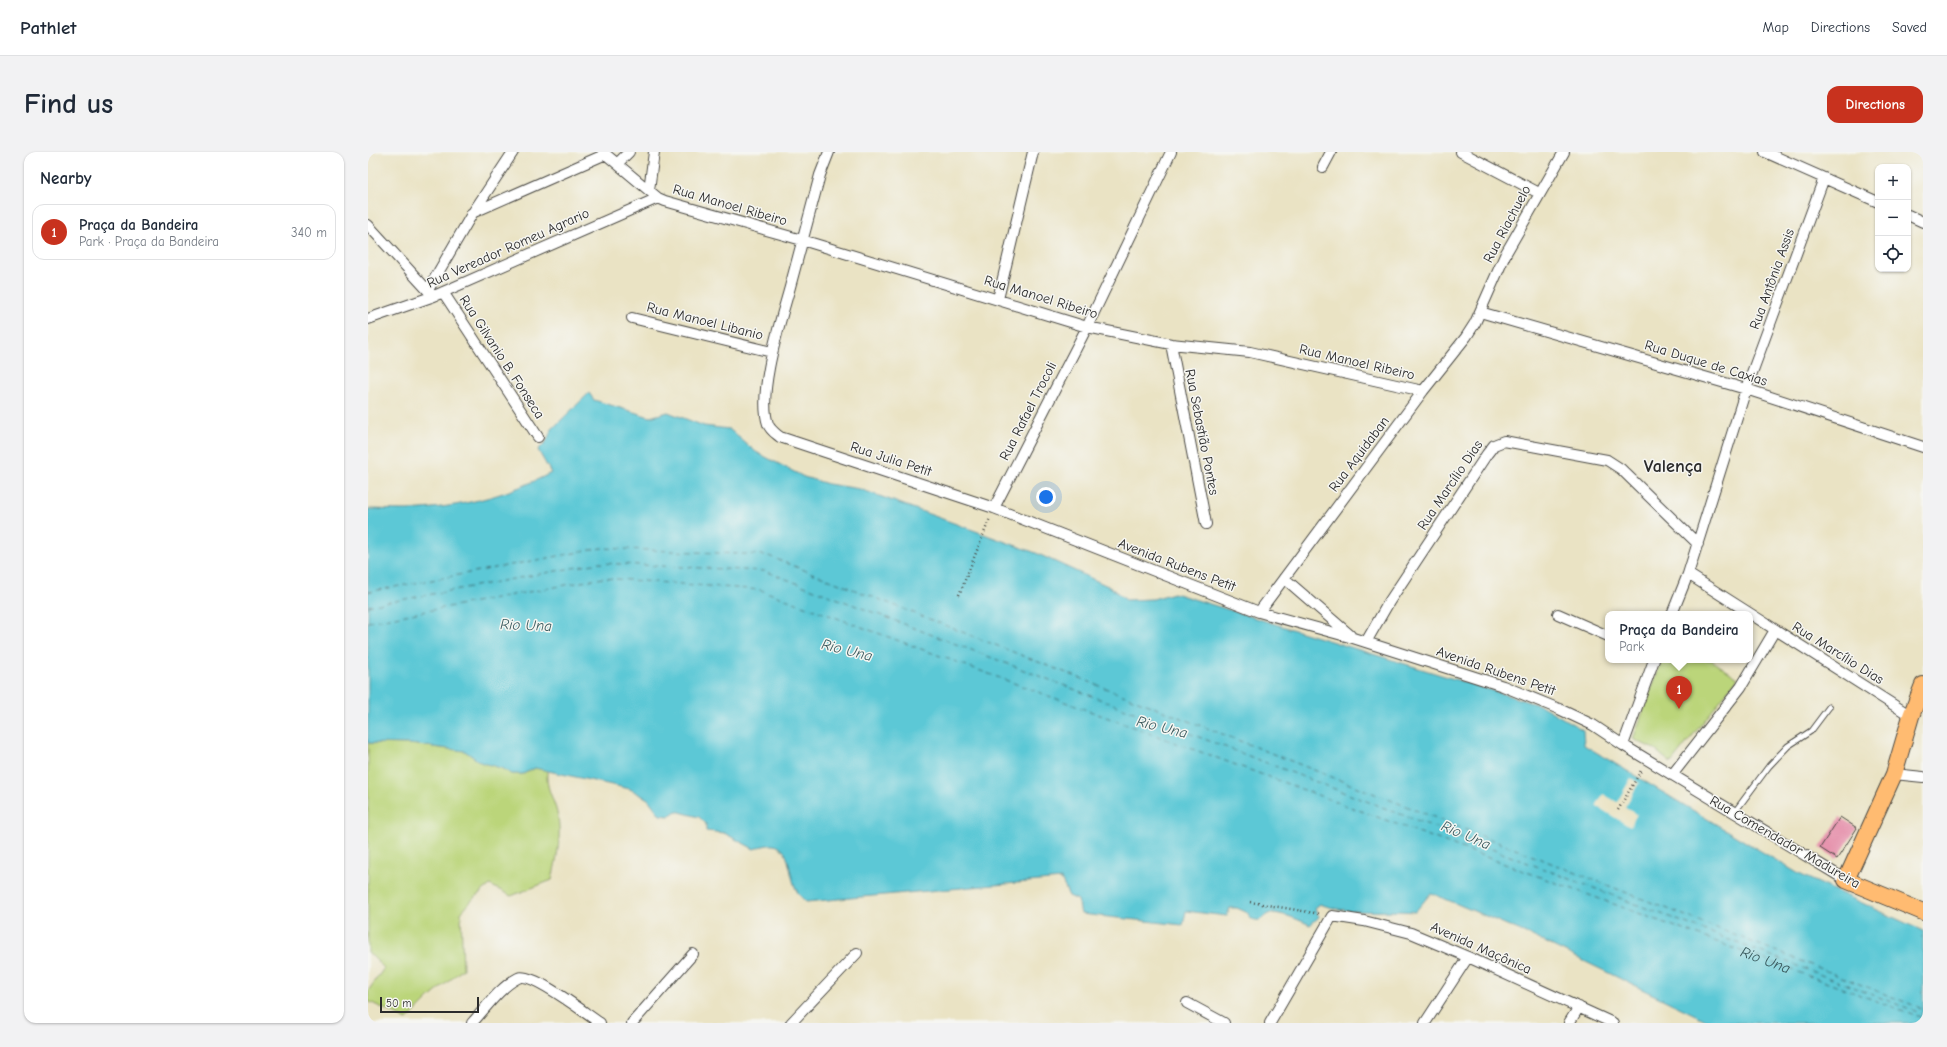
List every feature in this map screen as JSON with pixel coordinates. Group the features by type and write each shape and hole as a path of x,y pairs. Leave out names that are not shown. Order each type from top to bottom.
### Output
{"main road":[{"path":"1846,880 1894,774 1911,716 1923,685"},
{"name":"Rua Comendador Madureira","path":"1846,880 1923,912"}],"street":[{"path":"368,225 431,293 472,214 513,152"},
{"path":"618,163 629,152"},
{"path":"649,190 654,152"},
{"path":"772,352 820,175 829,152"},
{"path":"998,299 1033,152"},
{"name":"Rua Rafael Trocoli","path":"994,508 1088,327 1171,152"},
{"path":"1323,167 1330,152"},
{"path":"1461,152 1539,193"},
{"name":"Rua Riachuelo","path":"1480,312 1506,252 1564,152"},
{"path":"1765,152 1783,156 1824,178 1875,201"},
{"path":"472,214 604,153 618,163 658,198"},
{"name":"Rua Antônia Assis","path":"1673,611 1698,544 1746,389 1824,178"},
{"name":"Rua Manoel Ribeiro","path":"658,198 1088,327 1171,344 1250,352 1423,391"},
{"name":"Rua Vereador Romeu Agrario","path":"368,319 431,293 443,292 658,198"},
{"path":"1911,217 1923,222"},
{"name":"Rua Gilvanio B. Fonseca","path":"443,292 538,437"},
{"name":"Rua Duque de Caxias","path":"1480,312 1746,389 1923,447"},
{"name":"Rua Aquidaban","path":"1259,612 1423,391 1466,337 1480,312"},
{"name":"Rua Manoel Libanio","path":"632,318 772,352"},
{"name":"Rua Sebastião Pontes","path":"1171,344 1206,524"},
{"name":"Rua Julia Petit","path":"772,352 766,401 766,416 769,428 780,437 994,508"},
{"name":"Rua Marcílio Dias","path":"1366,642 1388,602 1487,454 1498,443 1504,441 1607,460 1621,469 1698,544"},
{"name":"Avenida Rubens Petit","path":"994,508 1259,612 1353,638 1503,686 1560,709 1593,725 1648,760"},
{"name":"Rua Marcílio Dias","path":"1688,574 1746,611"},
{"name":"Avenida Rubens Petit","path":"1284,578 1353,638"},
{"path":"1558,614 1605,635"},
{"name":"Rua Marcílio Dias","path":"1753,615 1911,716"},
{"path":"1672,775 1741,687 1776,630"},
{"path":"1623,745 1653,663"},
{"name":"Rua Comendador Madureira","path":"1648,760 1846,880"},
{"path":"1894,774 1923,777"},
{"path":"1270,1023 1332,916"},
{"name":"Avenida Maçônica","path":"1332,916 1382,924 1411,933 1468,957 1613,1023"},
{"path":"791,1023 857,953"},
{"path":"632,1023 693,954"},
{"path":"1425,1023 1468,957"},
{"path":"472,1023 504,989 518,978 524,976 540,982 600,1023"},
{"path":"1187,1002 1224,1023"},
{"path":"1569,1023 1579,1007"}],"lane":[{"path":"1734,813 1769,766 1788,746 1811,731 1829,707"}],"path":[{"path":"959,595 994,508"},
{"path":"1618,810 1648,760"},
{"path":"1250,902 1332,916"}],"green space":[{"path":"1661,663 1716,663 1738,678 1671,763 1654,749 1633,739"},
{"path":"368,743 410,744 465,751 480,762 501,768 512,774 523,774 535,768 547,770 548,786 558,818 559,836 552,880 511,896 490,885 474,898 461,913 463,969 429,998 407,1020 368,1001 368,991 384,968 368,952"}],"water":[{"name":"Rio Una","path":"589,393 594,400 650,417 668,412 704,426 729,429 756,452 804,477 828,484 860,489 1036,553 1110,587 1126,600 1153,599 1174,593 1542,706 1583,730 1584,745 1799,874 1923,931 1923,1023 1712,1023 1526,933 1431,893 1415,912 1343,910 1320,904 1315,908 1319,917 1310,925 1288,916 1273,913 1261,919 1255,920 1250,918 1248,913 1237,908 1230,908 1227,916 1186,911 1183,925 1081,914 1078,900 1069,896 1061,879 806,902 798,893 794,884 783,850 776,846 767,845 754,849 724,833 706,831 706,824 699,817 676,811 669,816 660,815 648,799 630,789 535,768 523,774 512,774 501,768 480,762 465,751 410,744 368,743 368,509 414,510 471,502 504,493 551,473 538,450 546,442 552,429"}],"pier":[{"path":"1631,778 1639,783 1625,807 1637,814 1630,827 1596,806 1603,794 1617,802"}],"building":[{"path":"1840,817 1857,828 1837,859 1820,848"}],"ferry route":[{"path":"368,592 601,548 766,555 1923,1009"},
{"path":"368,606 599,563 765,571 1923,1014"},
{"path":"368,622 603,578 761,590 1923,1018"}],"place":[{"name":"Praça da Bandeira","path":"1679,709"}],"district":[{"name":"Valença","path":"1673,466"}]}
